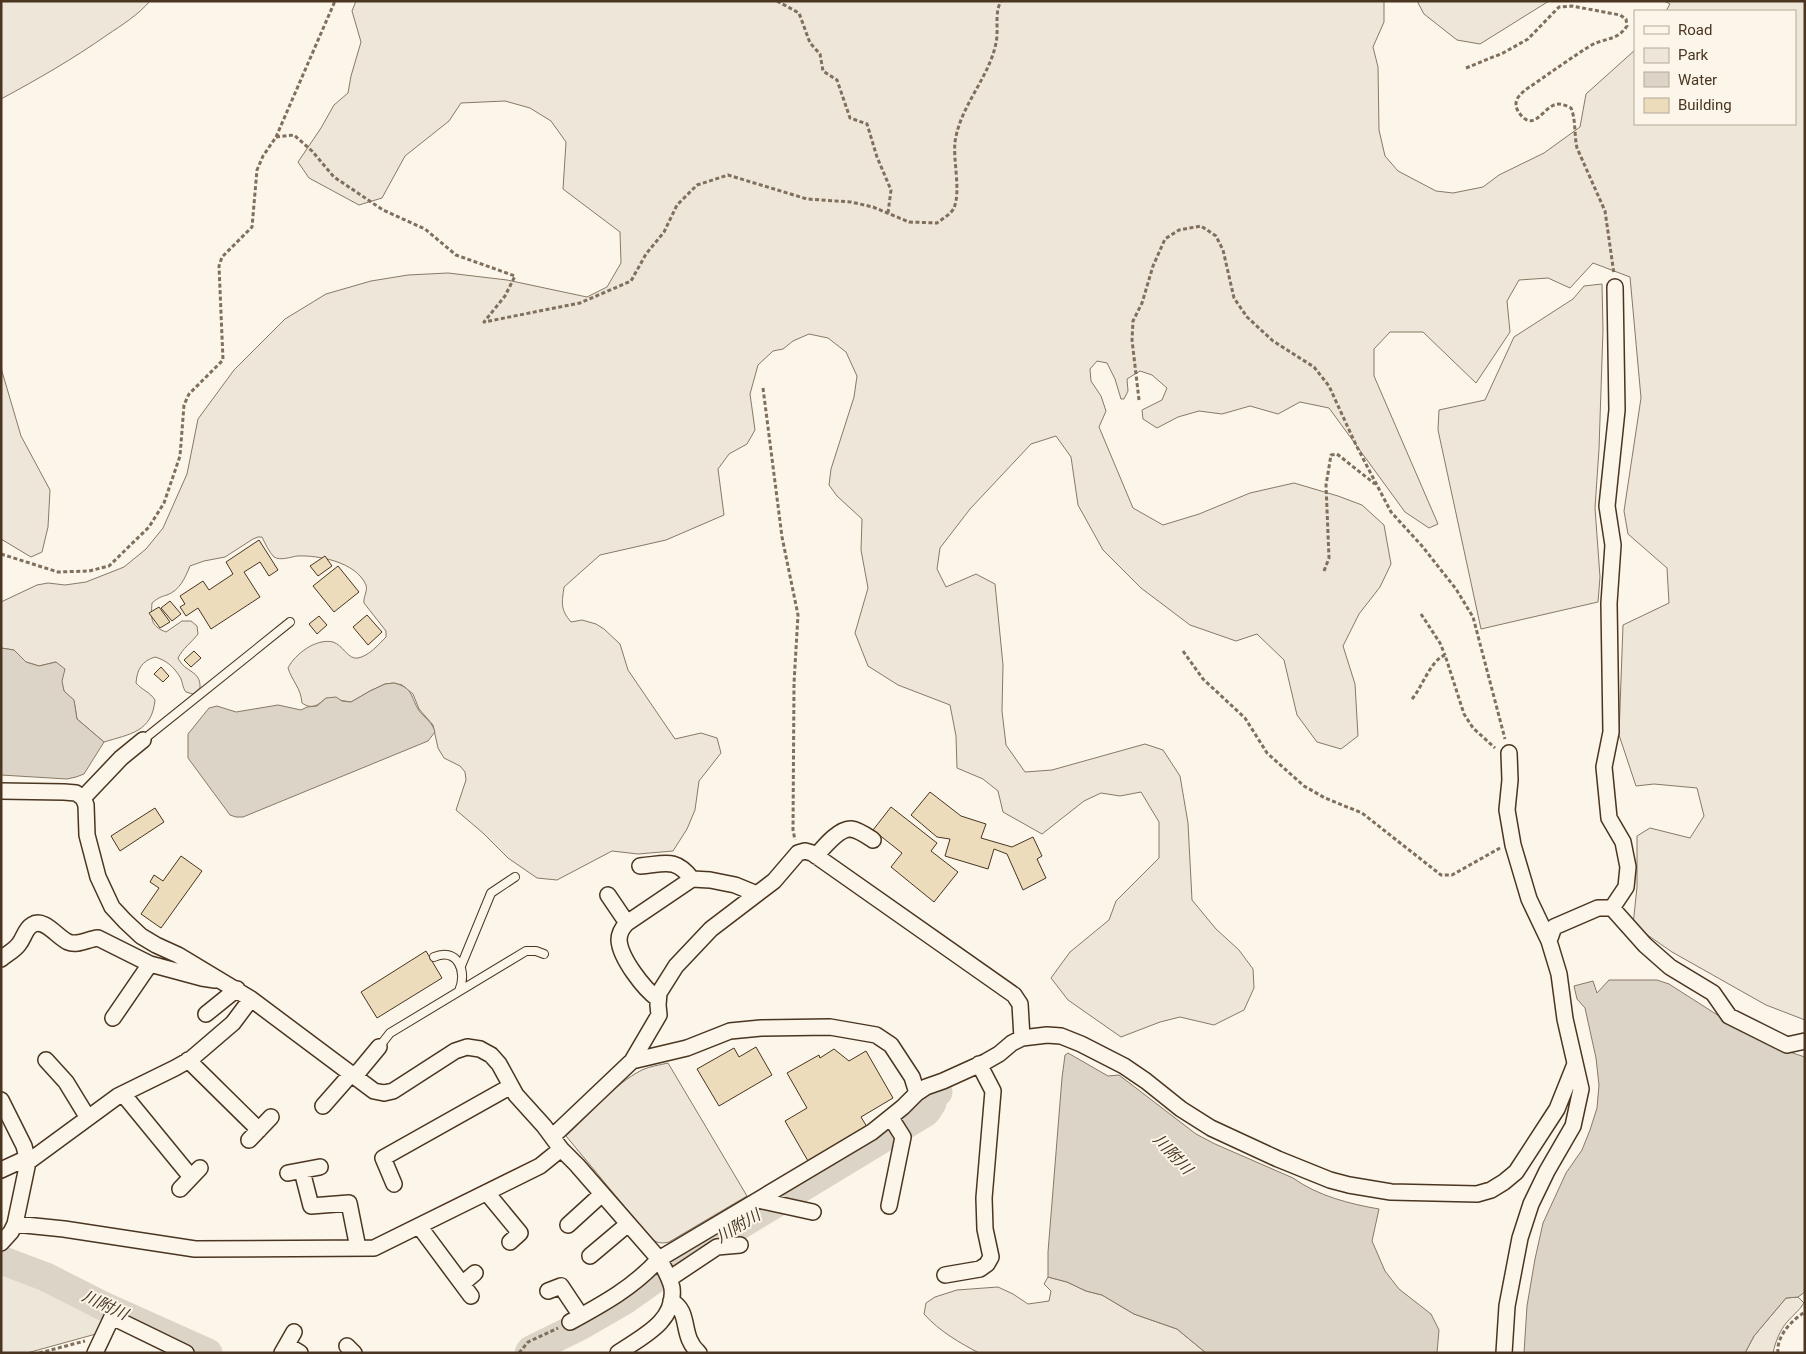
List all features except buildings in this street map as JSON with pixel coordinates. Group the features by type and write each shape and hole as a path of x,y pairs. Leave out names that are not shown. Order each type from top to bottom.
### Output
{"street":[{"path":"1612,908 1626,887 1628,867 1622,842 1609,818 1604,767 1611,732 1609,603 1613,544 1607,506 1617,410 1615,287"},
{"path":"83,798 121,758 143,740"},
{"path":"1504,1353 1507,1306 1520,1238 1531,1204 1547,1171 1573,1126 1581,1088 1565,1019 1559,974 1549,941 1529,899 1513,845 1507,810 1510,780 1509,752"},
{"path":"1,791 76,793 83,798 86,805 87,834 91,855 98,877 112,907 142,936 237,989 374,1090 384,1093 393,1090 455,1050 467,1047 480,1049 491,1055 499,1064 511,1086 556,1143 628,1224 664,1269 672,1288 671,1301 666,1316 660,1325 618,1353"},
{"path":"816,856 833,838 850,829 860,832 873,840"},
{"path":"14,1224 64,1229 196,1249 374,1248 540,1166 556,1143 632,1061 659,1015 658,1000 664,984 676,966 711,929 774,881 798,852 805,851 816,856 1014,994 1020,1004 1022,1025 1036,1035 1054,1036 1081,1044 1124,1066 1146,1081 1180,1109 1211,1128 1278,1159 1330,1180 1369,1189 1417,1194 1476,1194 1491,1190 1516,1172 1557,1109 1576,1064"},
{"path":"640,866 673,863 681,866 692,879"},
{"path":"658,1000 646,989 633,971 620,947 621,929 627,922 692,879 735,885 758,894"},
{"path":"608,895 627,922"},
{"path":"1549,941 1554,927 1598,908 1612,908 1645,945 1670,967 1713,993 1729,1016 1787,1045 1805,1041"},
{"path":"1,959 19,944 26,930 36,923 43,924 70,943 79,943 88,938 98,938 150,964 202,978 220,980"},
{"path":"113,1018 150,964"},
{"path":"206,1014 237,989"},
{"path":"1,1170 27,1160 123,1094 188,1060 233,1024 251,999"},
{"path":"664,1269 769,1203 872,1132 896,1125 921,1090 979,1064 1022,1025"},
{"path":"632,1061 686,1048 730,1031 761,1028 830,1027 876,1035 891,1046 921,1090"},
{"path":"323,1106 379,1048"},
{"path":"46,1060 66,1082 88,1118"},
{"path":"188,1060 254,1135 271,1118"},
{"path":"945,1275 980,1269 987,1264 991,1257 985,1229 984,1198 993,1091 979,1064"},
{"path":"394,1184 383,1158 511,1086"},
{"path":"123,1094 196,1173 180,1189"},
{"path":"1,1100 24,1146 27,1160 14,1224 11,1232 1,1243"},
{"path":"889,1206 904,1137 896,1125"},
{"path":"320,1168 295,1172 311,1206 349,1202 358,1248"},
{"path":"486,1193 520,1233 510,1242"},
{"path":"568,1225 602,1194"},
{"path":"769,1203 813,1212"},
{"path":"590,1256 628,1224"},
{"path":"419,1226 471,1296"},
{"path":"548,1291 561,1286 576,1319 636,1282 664,1269 717,1247 740,1245"},
{"path":"462,1284 475,1274"},
{"path":"671,1301 683,1311 686,1332 690,1342 699,1353"},
{"path":"95,1353 112,1317 186,1353"},
{"path":"287,1343 300,1353"}],"lane":[{"path":"143,740 290,622"},
{"path":"461,966 491,893 515,877"},
{"path":"379,1048 390,1033 526,951 536,951 544,954"},
{"path":"434,957 442,954 447,955 461,966 463,980 459,991"}],"path":[{"path":"1,554 58,572 89,571 109,566 149,527 164,503 180,456 184,405 189,394 223,360 219,266 222,256 252,227 257,170 263,156 276,137 335,1"},
{"path":"777,1 799,13 810,43 820,54 823,71 837,80 850,118 867,124 877,157 891,190 888,213"},
{"path":"276,137 294,135 312,150 334,177 384,210 425,229 456,255 515,276 505,296 484,322 580,303 631,281 646,254 664,232 677,205 697,185 728,175 807,199 852,202 888,213 909,222 937,223 954,210 956,198 955,142 962,116 990,64 996,42 997,7 1001,1"},
{"path":"1466,68 1503,53 1528,39 1559,7 1572,6 1620,14 1626,19 1627,26 1616,38 1592,44 1521,93 1517,100 1516,109 1527,120 1536,119 1552,106 1562,104 1571,108 1574,116 1577,148 1605,211 1615,287"},
{"path":"1139,400 1132,340 1133,321 1142,303 1153,266 1166,239 1179,230 1201,226 1216,236 1223,250 1234,298 1247,317 1273,341 1314,367 1329,386 1356,445 1391,512 1422,546 1456,589 1473,618 1509,752 1496,749 1473,728 1464,714 1440,643 1421,614"},
{"path":"763,388 782,538 798,615 794,683 793,830 798,852"},
{"path":"1324,571 1329,558 1326,485 1331,455 1338,454 1377,486"},
{"path":"1183,652 1203,679 1245,718 1267,753 1304,786 1324,798 1362,813 1441,875 1452,875 1498,849 1513,845"},
{"path":"1412,699 1423,685 1431,667 1445,655"},
{"path":"1778,1353 1777,1350 1781,1338 1788,1325 1805,1312"},
{"path":"519,1353 528,1342 576,1319"},
{"path":"40,1353 103,1336"}],"green space":[{"path":"1,1 150,1 130,20 42,76 1,99"},
{"path":"356,1 1384,1 1384,22 1373,47 1378,67 1379,130 1385,156 1398,171 1436,191 1453,193 1483,187 1499,175 1544,153 1580,127 1586,94 1634,51 1634,125 1796,125 1796,10 1667,10 1670,4 1664,1 1805,1 1805,1020 1766,1005 1672,952 1633,925 1637,887 1637,836 1650,828 1690,838 1704,816 1697,788 1654,784 1636,786 1619,735 1623,625 1669,603 1667,568 1628,534 1624,511 1641,398 1630,277 1593,263 1570,288 1548,278 1519,280 1507,301 1510,332 1476,383 1423,332 1390,332 1374,349 1374,376 1438,524 1429,528 1405,512 1329,408 1300,402 1278,414 1250,406 1222,414 1199,411 1178,417 1157,428 1143,419 1142,410 1162,400 1167,388 1152,375 1140,371 1127,379 1128,391 1124,399 1121,399 1115,379 1107,363 1097,361 1090,369 1091,381 1101,396 1106,411 1099,427 1133,508 1163,525 1199,514 1250,493 1294,483 1362,505 1384,525 1391,564 1380,587 1359,614 1343,646 1355,684 1358,736 1341,749 1317,742 1297,715 1284,660 1257,634 1236,641 1190,625 1141,588 1103,550 1078,505 1071,457 1056,436 1031,444 970,509 940,548 937,569 946,587 976,574 995,584 1003,665 1002,711 1006,745 1025,772 1052,770 1145,744 1163,750 1180,776 1188,823 1192,900 1216,929 1239,950 1253,969 1254,988 1244,1010 1214,1025 1180,1017 1160,1022 1121,1037 1068,1000 1051,978 1070,952 1109,920 1116,901 1159,858 1159,822 1141,792 1120,796 1101,793 1084,801 1042,834 1003,812 998,791 983,779 957,768 956,736 950,705 898,685 868,666 855,633 868,588 861,550 862,519 837,496 829,485 831,469 854,397 857,376 846,352 828,338 809,334 793,341 783,349 773,351 758,365 750,394 755,430 747,444 729,454 718,469 724,515 666,540 600,555 564,587 563,606 567,617 571,622 582,620 596,624 620,644 628,670 675,739 701,733 717,738 721,753 699,781 695,810 687,829 673,851 638,854 612,851 557,880 537,878 508,858 456,810 466,780 465,772 460,766 444,758 438,748 433,725 419,709 413,694 402,685 394,683 385,684 351,702 326,698 315,706 302,703 300,693 288,668 296,657 307,648 326,641 337,644 351,657 362,657 386,637 386,631 364,603 366,585 354,571 346,565 316,557 276,558 270,553 262,537 253,539 225,557 190,566 179,587 172,593 152,603 154,624 161,630 166,632 182,621 191,621 197,626 198,634 178,658 198,678 200,688 193,694 186,692 180,677 169,664 155,657 147,661 139,670 136,683 155,700 149,719 131,734 104,742 77,719 74,701 64,691 56,662 39,666 26,662 14,650 1,648 1,602 37,585 48,583 65,585 86,582 124,567 146,549 163,528 187,474 198,419 234,370 285,319 326,294 371,281 408,275 448,273 507,280 587,297 607,287 621,263 620,232 563,189 566,142 551,121 530,108 505,101 461,103 449,121 405,156 382,198 359,205 309,178 298,162 334,105 348,93 361,42 352,11"},
{"path":"1417,1 1549,1 1480,44 1457,40 1424,14"},
{"path":"1602,284 1603,330 1595,508 1600,577 1598,602 1481,629 1438,430 1439,410 1485,400 1514,337 1573,299 1584,286"},
{"path":"1,368 21,436 50,490 48,527 42,552 31,557 1,539"},
{"path":"668,1063 747,1196 669,1242 661,1243 656,1242 649,1236 566,1136 622,1083 645,1069"},
{"path":"1048,1277 1102,1295 1134,1314 1177,1329 1206,1353 979,1353 957,1341 924,1314 926,1303 935,1297 957,1290 998,1287 1028,1304 1049,1301 1051,1291 1044,1284"},
{"path":"1798,1297 1804,1303 1782,1329 1773,1353 1745,1353 1754,1336 1786,1298"}],"shaded area":[{"path":"1,1273 22,1279 105,1316 96,1334 27,1353 1,1353"}],"water":[{"path":"1,648 14,650 26,662 39,666 56,662 65,669 62,681 64,691 74,700 77,719 104,742 84,774 67,779 1,775"},
{"path":"394,683 408,690 418,709 432,725 435,732 428,741 243,817 230,815 188,758 188,734 209,708 217,706 236,712 278,705 301,710 317,706 326,698 336,697 342,701 351,702 385,684"},
{"path":"1609,980 1657,980 1669,984 1730,1023 1777,1048 1805,1057 1805,1292 1798,1297 1786,1298 1754,1336 1745,1353 1524,1353 1527,1306 1543,1223 1566,1173 1582,1150 1597,1108 1599,1085 1596,1058 1585,1008 1577,999 1574,986 1593,981 1597,993"},
{"path":"1068,1053 1108,1076 1119,1075 1196,1134 1215,1144 1293,1178 1313,1190 1346,1202 1379,1209 1372,1241 1385,1271 1399,1289 1431,1314 1439,1330 1437,1353 1206,1353 1177,1329 1134,1314 1102,1295 1048,1277 1048,1252 1062,1078 1065,1055"}],"waterway":[{"name":"川附川","path":"529,1353 531,1350 580,1326 625,1300 677,1263 926,1112 932,1103 933,1095 938,1092"},
{"name":"川附川","path":"1,1260 46,1277 101,1305 208,1353"}]}
